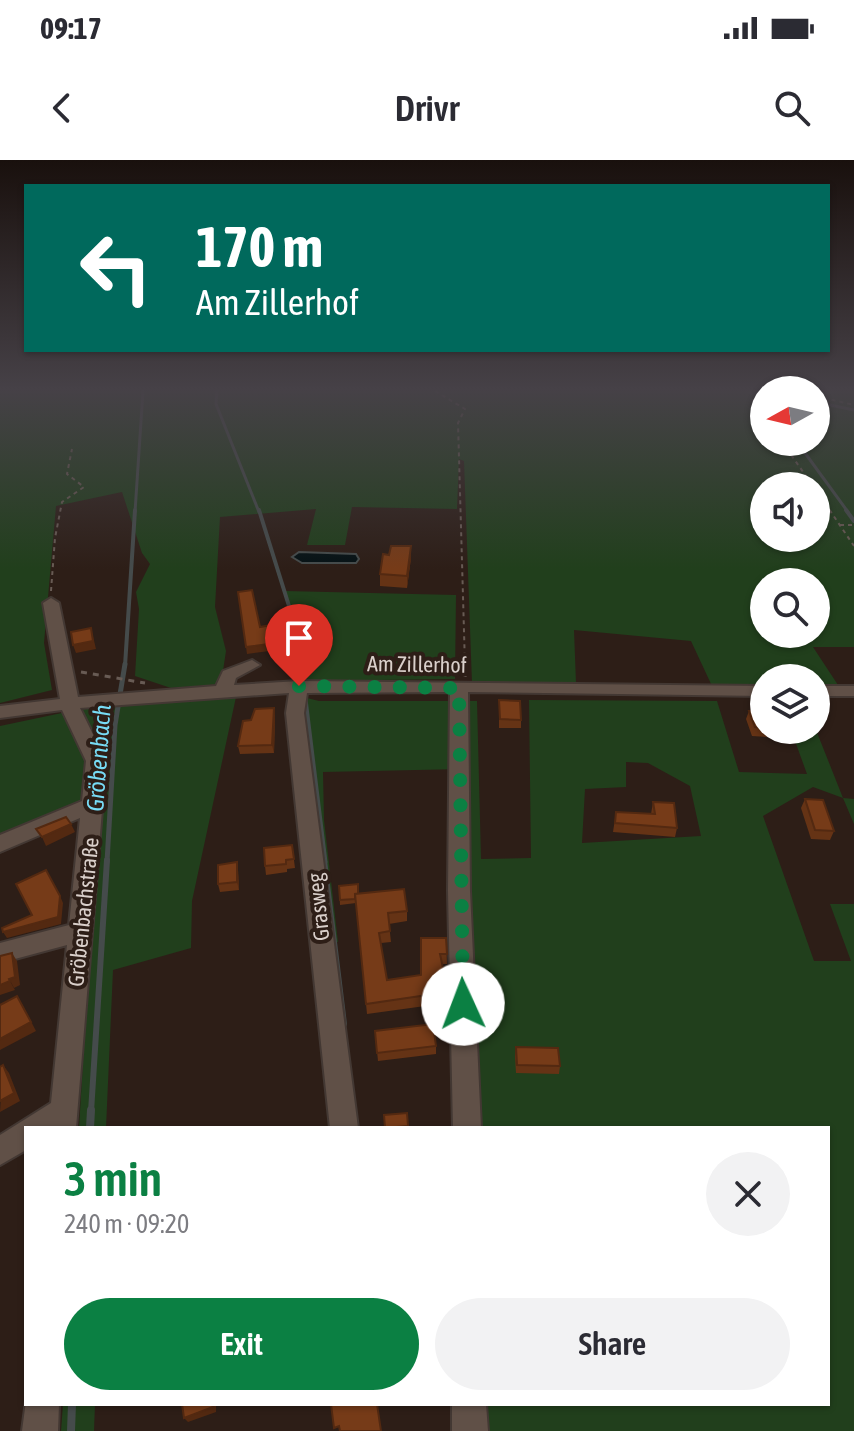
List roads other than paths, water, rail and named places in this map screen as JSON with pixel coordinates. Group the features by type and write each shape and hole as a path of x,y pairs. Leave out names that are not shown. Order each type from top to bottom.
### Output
{"street":[{"name":"Gröbenbachstraße","path":"51,603 71,709 96,761 62,1120"},
{"path":"224,688 229,675 252,665"},
{"name":"Am Zillerhof","path":"0,712 109,697 131,688 299,686 750,691"},
{"name":"Grasweg","path":"299,686 295,713 344,1126"},
{"path":"462,688 459,891 467,1126"},
{"path":"830,691 854,691"},
{"path":"0,844 93,804"},
{"path":"0,953 80,932"},
{"path":"42,1126 62,1120"},
{"path":"0,1151 24,1135"},
{"path":"40,1431 42,1406"},
{"path":"469,1406 470,1431"}],"waterway":[{"name":"Gröbenbach","path":"135,512 139,450"},
{"path":"234,450 259,512"},
{"path":"807,456 848,512"},
{"name":"Gröbenbach","path":"125,666 135,510"},
{"path":"259,510 289,606 300,666"},
{"path":"846,510 854,521"},
{"name":"Gröbenbach","path":"107,862 115,725 125,664"},
{"path":"300,664 302,677"},
{"path":"305,699 325,862"},
{"name":"Gröbenbach","path":"91,1112 107,860"},
{"path":"324,860 344,1024"},
{"name":"Gröbenbach","path":"90,1126 91,1110"},
{"name":"Gröbenbach","path":"71,1431 72,1406"}]}
